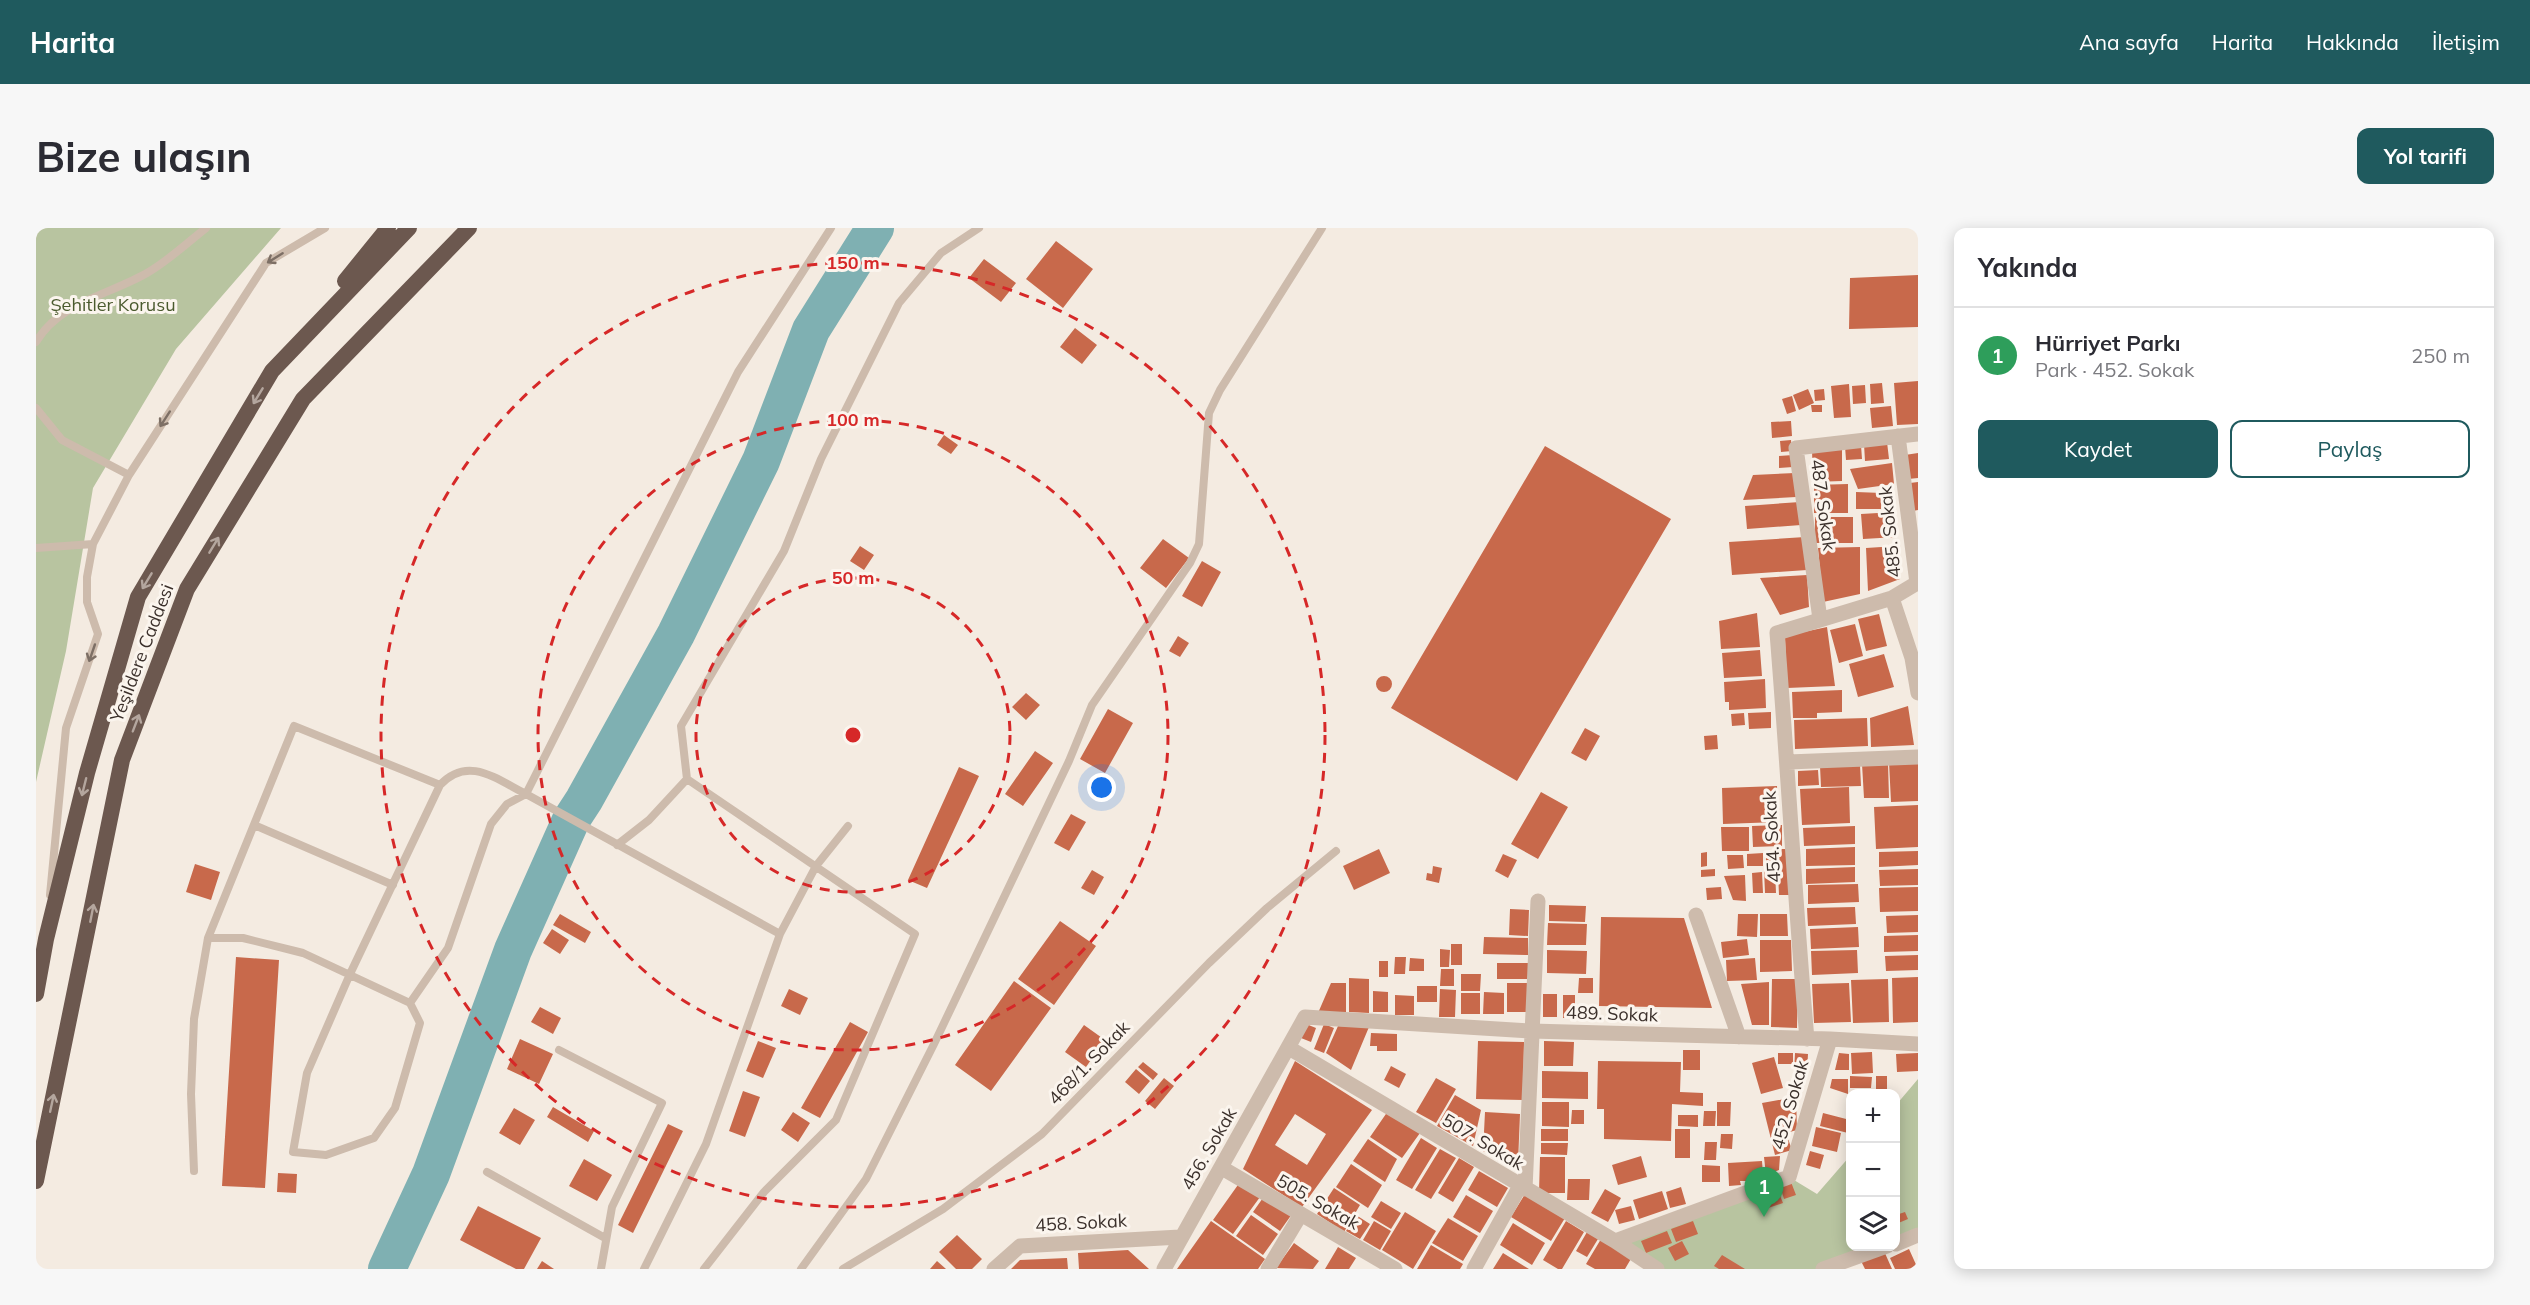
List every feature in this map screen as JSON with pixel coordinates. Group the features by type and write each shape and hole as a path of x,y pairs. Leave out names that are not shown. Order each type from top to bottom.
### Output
{"highway":[{"path":"272,371 388,228"},
{"name":"Yeşildere Caddesi","path":"36,994 46,939 87,773 138,597 272,371 409,228"},
{"name":"Yeşildere Caddesi","path":"36,1181 122,760 187,589 303,399 468,230"}],"street":[{"name":"487. Sokak","path":"1820,619 1796,448 1918,434"},
{"name":"485. Sokak","path":"1778,633 1892,598 1917,583 1913,515 1898,436"},
{"path":"1892,598 1915,657 1918,693"},
{"name":"454. Sokak","path":"1778,633 1788,762 1794,900 1807,1039"},
{"path":"1788,762 1918,757"},
{"path":"1474,1269 1523,1188 1538,901"},
{"path":"1696,915 1739,1037"},
{"name":"489. Sokak","path":"1305,1017 1531,1031 1830,1039 1918,1044"},
{"name":"456. Sokak","path":"1164,1269 1305,1017"},
{"name":"452. Sokak","path":"1615,1241 1789,1177 1830,1039"},
{"name":"507. Sokak","path":"1289,1048 1615,1241 1639,1264 1657,1269"},
{"name":"505. Sokak","path":"1222,1168 1395,1269"},
{"path":"1268,1269 1301,1214"},
{"path":"1900,1242 1918,1235"},
{"name":"458. Sokak","path":"993,1269 1020,1246 1180,1237"},
{"path":"1823,1269 1873,1251"}],"lane":[{"path":"36,342 43,330 61,315 148,273 206,228"},
{"path":"46,939 66,728 98,634 87,602 87,577 93,544 129,475 266,263 325,228"},
{"path":"410,1003 448,948 491,824 507,804 526,794 738,372 831,228"},
{"path":"617,845 649,820 687,779 681,726 784,551 821,459 899,303 940,253 979,228"},
{"path":"801,1269 866,1179 934,1044 1069,761 1092,705 1190,563 1199,544 1209,413 1220,390 1322,228"},
{"path":"36,408 62,440 129,475"},
{"path":"36,548 93,544"},
{"path":"194,1171 191,1094 194,1018 208,939 294,726 440,785"},
{"path":"208,939 243,939 303,953 350,974 410,1003 420,1023 395,1108 374,1138 326,1155 293,1152 307,1073 350,974 440,785 449,775 458,771 472,770 484,773 780,934"},
{"path":"687,779 915,934 836,1120 764,1192 704,1269"},
{"path":"254,825 393,885"},
{"path":"644,1269 706,1144 780,934 816,866 848,826"},
{"name":"468/1. Sokak","path":"843,1269 943,1209 1042,1134 1209,963 1267,908 1336,851"},
{"path":"559,1050 662,1103 612,1207 605,1238 602,1269"},
{"path":"488,1172 605,1238"}],"green space":[{"name":"Şehitler Korusu","path":"36,228 281,228 176,349 93,488 66,651 36,782"},
{"path":"1918,1079 1918,1236 1900,1243 1900,1143 1900,1100"},
{"path":"1846,1161 1846,1251 1875,1251 1823,1269 1656,1269 1615,1241 1789,1177 1817,1194"}],"building":[{"path":"1056,241 1093,269 1063,308 1026,279"},
{"path":"984,259 1016,283 1001,302 969,278"},
{"path":"1918,275 1918,327 1849,329 1850,278"},
{"path":"1075,328 1097,345 1082,364 1060,347"},
{"path":"1918,381 1918,424 1897,425 1894,383"},
{"path":"1882,383 1884,403 1871,404 1870,384"},
{"path":"1849,384 1851,417 1834,418 1831,386"},
{"path":"1865,385 1866,403 1853,404 1852,386"},
{"path":"1808,389 1814,403 1799,410 1793,395"},
{"path":"1824,389 1825,400 1815,401 1814,390"},
{"path":"1792,396 1796,411 1787,414 1782,399"},
{"path":"1811,405 1822,405 1822,412 1812,412"},
{"path":"1891,406 1893,426 1872,428 1870,408"},
{"path":"1791,421 1792,436 1772,438 1771,422"},
{"path":"944,435 958,445 951,454 937,445"},
{"path":"1791,440 1792,451 1781,452 1780,441"},
{"path":"1887,442 1889,459 1865,461 1864,444"},
{"path":"1861,445 1862,459 1846,460 1845,446"},
{"path":"1545,446 1671,519 1517,781 1391,708"},
{"path":"1842,449 1842,481 1813,482 1812,450"},
{"path":"1918,453 1918,478 1908,479 1905,455"},
{"path":"1793,455 1793,467 1779,468 1779,456"},
{"path":"1892,463 1894,484 1858,489 1850,469"},
{"path":"1795,473 1796,497 1743,500 1753,475"},
{"path":"1918,482 1918,510 1913,511 1910,483"},
{"path":"1848,484 1848,513 1814,513 1814,485"},
{"path":"1856,492 1882,493 1881,509 1856,509"},
{"path":"1800,502 1801,525 1747,529 1745,506"},
{"path":"1895,512 1897,537 1863,539 1861,514"},
{"path":"1815,517 1853,517 1853,543 1815,543"},
{"path":"1805,537 1807,570 1732,575 1729,542"},
{"path":"1163,539 1189,558 1166,588 1140,568"},
{"path":"860,546 874,555 864,570 850,561"},
{"path":"1897,546 1900,579 1868,591 1866,548"},
{"path":"1860,547 1860,594 1823,602 1818,548"},
{"path":"1202,561 1221,572 1202,607 1182,596"},
{"path":"1807,575 1809,607 1780,615 1760,578"},
{"path":"1757,613 1760,647 1721,649 1719,621"},
{"path":"1879,614 1887,646 1866,651 1858,619"},
{"path":"1855,624 1863,656 1839,663 1830,630"},
{"path":"1827,627 1835,686 1787,688 1785,636"},
{"path":"1178,636 1189,643 1180,657 1169,651"},
{"path":"1760,650 1762,676 1724,678 1722,653"},
{"path":"1884,654 1894,687 1858,697 1849,664"},
{"path":"1381,676 1387,676 1392,684 1390,690 1381,692 1376,687 1376,681"},
{"path":"1765,679 1766,708 1729,710 1729,702 1725,702 1724,682"},
{"path":"1842,690 1842,712 1817,713 1817,718 1793,718 1792,692"},
{"path":"1026,693 1040,705 1026,720 1012,707"},
{"path":"1908,706 1914,745 1871,747 1870,718"},
{"path":"1108,709 1133,723 1105,773 1080,759"},
{"path":"1771,712 1771,728 1749,729 1748,713"},
{"path":"1744,713 1745,725 1732,726 1731,714"},
{"path":"1867,718 1868,746 1795,749 1794,720"},
{"path":"1585,728 1600,736 1586,761 1571,753"},
{"path":"1717,735 1718,749 1705,750 1704,736"},
{"path":"1035,751 1053,763 1023,806 1005,794"},
{"path":"1918,761 1918,801 1891,802 1889,762"},
{"path":"1888,763 1889,798 1864,798 1862,764"},
{"path":"1860,765 1861,786 1821,787 1820,766"},
{"path":"959,767 979,776 927,888 908,880"},
{"path":"1818,770 1819,785 1798,786 1798,771"},
{"path":"1777,786 1778,822 1723,824 1722,788"},
{"path":"1849,787 1850,823 1802,825 1800,789"},
{"path":"1541,792 1568,807 1538,859 1511,844"},
{"path":"1918,805 1918,847 1876,849 1874,807"},
{"path":"1071,814 1086,822 1069,851 1054,843"},
{"path":"1782,825 1782,846 1753,847 1752,826"},
{"path":"1855,826 1855,844 1804,846 1803,828"},
{"path":"1721,827 1749,827 1749,851 1722,851"},
{"path":"1855,847 1855,865 1806,866 1806,849"},
{"path":"1379,849 1390,873 1354,890 1343,866"},
{"path":"1777,849 1790,849 1791,895 1779,895"},
{"path":"1775,851 1776,867 1766,868 1766,852"},
{"path":"1918,851 1918,865 1879,867 1879,852"},
{"path":"1707,852 1707,866 1701,867 1701,853"},
{"path":"1763,853 1763,866 1747,866 1747,854"},
{"path":"1503,854 1517,860 1508,878 1495,871"},
{"path":"1727,855 1743,855 1744,868 1728,869"},
{"path":"195,864 220,872 211,900 186,892"},
{"path":"1433,866 1442,868 1439,883 1426,880 1427,873 1432,874"},
{"path":"1855,867 1855,882 1806,884 1806,869"},
{"path":"1715,869 1715,876 1701,877 1701,870"},
{"path":"1918,869 1918,885 1880,886 1879,870"},
{"path":"1092,870 1104,877 1094,895 1081,888"},
{"path":"1764,870 1775,870 1776,893 1765,893"},
{"path":"1762,872 1763,893 1753,893 1752,873"},
{"path":"1745,875 1746,901 1733,900 1724,876"},
{"path":"1858,884 1859,902 1808,904 1808,885"},
{"path":"1721,887 1722,899 1707,900 1706,888"},
{"path":"1918,887 1918,911 1880,912 1879,888"},
{"path":"1549,905 1586,906 1585,922 1549,921"},
{"path":"1855,907 1856,924 1808,926 1807,908"},
{"path":"1510,909 1529,910 1528,936 1509,935"},
{"path":"560,914 591,932 585,943 553,925"},
{"path":"1738,914 1758,914 1757,937 1737,936"},
{"path":"1760,914 1787,914 1788,936 1760,936"},
{"path":"1918,915 1918,932 1887,933 1886,916"},
{"path":"1601,917 1684,918 1712,1008 1599,1006"},
{"path":"1060,921 1096,946 1054,1005 1018,979"},
{"path":"1548,923 1587,924 1586,945 1547,945"},
{"path":"1858,927 1859,947 1811,949 1810,929"},
{"path":"552,929 569,940 560,954 543,943"},
{"path":"1918,935 1918,951 1884,952 1884,936"},
{"path":"1484,937 1528,938 1528,955 1483,954"},
{"path":"1747,939 1749,955 1723,958 1721,942"},
{"path":"1760,940 1791,940 1792,971 1760,972"},
{"path":"1451,944 1462,944 1462,965 1451,965"},
{"path":"1440,949 1450,950 1449,967 1440,967"},
{"path":"1547,950 1587,951 1586,974 1547,973"},
{"path":"1857,950 1858,973 1812,975 1811,951"},
{"path":"1918,955 1918,970 1886,971 1885,956"},
{"path":"236,957 279,960 265,1188 222,1186"},
{"path":"1395,957 1406,957 1405,974 1394,974"},
{"path":"1410,958 1424,959 1424,971 1409,971"},
{"path":"1755,958 1757,980 1727,981 1726,960"},
{"path":"1379,961 1388,961 1388,977 1379,977"},
{"path":"1497,963 1529,963 1529,979 1497,979"},
{"path":"1441,969 1454,969 1454,986 1440,986"},
{"path":"1461,974 1481,974 1480,991 1461,991"},
{"path":"1918,977 1918,1022 1893,1023 1892,978"},
{"path":"1349,978 1369,979 1369,1013 1349,1012"},
{"path":"1579,978 1593,978 1593,993 1578,993"},
{"path":"1772,979 1798,979 1797,1028 1771,1027"},
{"path":"1888,979 1889,1022 1853,1023 1851,980"},
{"path":"1014,981 1051,1008 991,1091 955,1065"},
{"path":"1769,982 1769,1025 1752,1025 1741,984"},
{"path":"1331,983 1346,983 1346,1013 1318,1013"},
{"path":"1507,983 1528,983 1527,1012 1507,1012"},
{"path":"1849,983 1851,1022 1814,1023 1812,984"},
{"path":"1417,986 1437,986 1437,1002 1417,1002"},
{"path":"789,989 808,998 800,1015 781,1006"},
{"path":"1440,989 1456,990 1455,1017 1439,1017"},
{"path":"1373,991 1388,992 1388,1012 1373,1012"},
{"path":"1484,992 1504,993 1504,1014 1483,1014"},
{"path":"1461,993 1480,993 1480,1014 1461,1014"},
{"path":"1543,994 1557,994 1557,1017 1543,1017"},
{"path":"1395,995 1414,996 1414,1015 1395,1015"},
{"path":"1563,995 1575,995 1575,1018 1563,1018"},
{"path":"540,1007 561,1018 553,1034 531,1022"},
{"path":"850,1022 868,1032 820,1118 801,1108"},
{"path":"1306,1024 1316,1028 1311,1042 1301,1038"},
{"path":"1324,1024 1334,1028 1324,1053 1314,1049"},
{"path":"1084,1025 1105,1040 1086,1067 1065,1052"},
{"path":"1338,1026 1369,1027 1351,1070 1326,1053"},
{"path":"1371,1033 1397,1034 1397,1051 1377,1051 1377,1046 1370,1046"},
{"path":"520,1039 553,1054 539,1084 507,1069"},
{"path":"758,1041 776,1048 763,1078 746,1071"},
{"path":"1478,1041 1524,1042 1523,1100 1476,1099"},
{"path":"1544,1041 1574,1042 1573,1066 1544,1066"},
{"path":"1683,1050 1700,1050 1700,1070 1683,1070"},
{"path":"1872,1052 1873,1073 1852,1074 1851,1053"},
{"path":"1778,1053 1793,1053 1793,1064 1778,1064"},
{"path":"1795,1053 1808,1054 1807,1072 1794,1072"},
{"path":"1839,1053 1849,1054 1849,1070 1835,1070"},
{"path":"1918,1053 1918,1071 1897,1072 1896,1054"},
{"path":"1774,1057 1783,1088 1761,1094 1752,1063"},
{"path":"1295,1061 1372,1110 1302,1207 1243,1169","holes":["1295,1114 1326,1134 1307,1165 1275,1145"]},
{"path":"1598,1061 1681,1062 1680,1092 1703,1093 1703,1106 1672,1104 1671,1141 1604,1139 1604,1109 1597,1109"},
{"path":"1143,1062 1158,1074 1153,1080 1138,1067"},
{"path":"1391,1066 1406,1074 1399,1088 1384,1080"},
{"path":"1136,1069 1150,1081 1139,1094 1125,1082"},
{"path":"1542,1071 1588,1072 1588,1099 1542,1098"},
{"path":"1850,1076 1872,1077 1871,1088 1850,1088"},
{"path":"1876,1076 1887,1076 1887,1089 1876,1089"},
{"path":"1164,1078 1174,1086 1155,1109 1145,1101"},
{"path":"1436,1078 1456,1089 1436,1123 1416,1112"},
{"path":"1832,1079 1848,1079 1846,1093 1830,1088"},
{"path":"743,1091 760,1097 745,1137 729,1131"},
{"path":"1455,1095 1481,1110 1473,1146 1437,1126"},
{"path":"1796,1097 1797,1130 1786,1133 1792,1150 1775,1155 1762,1103"},
{"path":"1542,1102 1569,1102 1569,1127 1542,1126"},
{"path":"1717,1102 1731,1102 1730,1126 1717,1126"},
{"path":"553,1107 594,1131 588,1142 547,1117"},
{"path":"514,1108 535,1120 520,1145 499,1133"},
{"path":"1572,1110 1584,1110 1584,1124 1571,1124"},
{"path":"1388,1111 1420,1133 1402,1158 1370,1137"},
{"path":"1704,1111 1716,1111 1715,1126 1703,1126"},
{"path":"793,1112 810,1123 798,1142 781,1130"},
{"path":"1485,1112 1520,1114 1518,1163 1500,1162 1500,1157 1492,1156 1492,1152 1483,1152"},
{"path":"1823,1113 1846,1119 1846,1132 1820,1126"},
{"path":"1678,1115 1698,1115 1698,1127 1678,1126"},
{"path":"668,1124 683,1131 633,1233 618,1225"},
{"path":"1816,1127 1841,1133 1837,1152 1812,1146"},
{"path":"1541,1129 1568,1129 1568,1141 1541,1141"},
{"path":"1675,1129 1690,1129 1690,1158 1675,1158"},
{"path":"1721,1134 1733,1134 1732,1149 1720,1148"},
{"path":"1421,1138 1437,1148 1412,1189 1396,1180"},
{"path":"1368,1139 1397,1159 1385,1182 1353,1161"},
{"path":"1705,1142 1717,1142 1716,1160 1704,1160"},
{"path":"1541,1143 1568,1143 1567,1155 1541,1154"},
{"path":"1440,1149 1456,1158 1431,1199 1415,1190"},
{"path":"1810,1151 1824,1155 1820,1169 1806,1165"},
{"path":"1641,1156 1647,1177 1618,1185 1612,1165"},
{"path":"1780,1156 1779,1170 1766,1175 1764,1157"},
{"path":"1540,1157 1565,1157 1565,1193 1539,1193"},
{"path":"1459,1158 1474,1167 1453,1202 1438,1193"},
{"path":"584,1159 612,1175 597,1201 569,1186"},
{"path":"1762,1161 1763,1175 1754,1176 1754,1181 1740,1181 1741,1185 1729,1186 1728,1163"},
{"path":"1351,1164 1382,1185 1368,1208 1336,1187"},
{"path":"1702,1165 1720,1166 1720,1182 1702,1182"},
{"path":"1479,1171 1508,1188 1497,1207 1468,1190"},
{"path":"278,1173 297,1174 296,1193 277,1192"},
{"path":"1568,1179 1590,1179 1589,1200 1567,1200"},
{"path":"1240,1182 1260,1197 1233,1234 1213,1220"},
{"path":"1791,1182 1796,1195 1784,1199 1780,1186"},
{"path":"1681,1187 1686,1204 1670,1208 1666,1192"},
{"path":"1334,1188 1360,1205 1344,1232 1317,1214"},
{"path":"1777,1188 1783,1203 1765,1209 1760,1195"},
{"path":"1605,1189 1621,1198 1608,1222 1591,1213"},
{"path":"1662,1191 1668,1209 1639,1219 1633,1200"},
{"path":"1525,1194 1565,1218 1551,1241 1511,1217"},
{"path":"1265,1195 1292,1214 1280,1231 1253,1212"},
{"path":"1466,1195 1493,1211 1480,1233 1453,1217"},
{"path":"1381,1201 1401,1213 1391,1229 1371,1217"},
{"path":"478,1206 541,1238 524,1269 516,1269 460,1240"},
{"path":"1631,1206 1635,1220 1619,1224 1615,1210"},
{"path":"1405,1212 1436,1231 1413,1269 1382,1250"},
{"path":"1905,1212 1908,1219 1900,1222 1900,1214"},
{"path":"1251,1215 1278,1234 1263,1255 1236,1236"},
{"path":"1356,1215 1370,1224 1360,1239 1346,1231"},
{"path":"1448,1218 1478,1236 1463,1261 1432,1243"},
{"path":"1211,1221 1265,1259 1258,1269 1177,1269"},
{"path":"1374,1221 1391,1231 1380,1250 1363,1240"},
{"path":"1566,1221 1584,1232 1562,1269 1558,1269 1543,1260"},
{"path":"1693,1221 1698,1234 1676,1242 1671,1229"},
{"path":"1513,1223 1545,1243 1532,1265 1500,1245"},
{"path":"1667,1231 1672,1243 1646,1253 1641,1241"},
{"path":"1587,1232 1598,1239 1587,1257 1576,1251"},
{"path":"957,1235 982,1259 972,1269 956,1269 939,1252"},
{"path":"1601,1239 1632,1257 1625,1269 1595,1269 1586,1264"},
{"path":"1682,1241 1689,1254 1675,1261 1668,1248"},
{"path":"1294,1243 1319,1261 1313,1269 1276,1268"},
{"path":"1431,1245 1463,1264 1460,1269 1417,1269"},
{"path":"1338,1247 1356,1258 1349,1269 1325,1269"},
{"path":"1909,1249 1918,1269 1895,1269 1890,1258"},
{"path":"1128,1250 1149,1269 1079,1269 1078,1253"},
{"path":"1884,1251 1892,1269 1865,1269 1861,1261"},
{"path":"1503,1253 1529,1269 1493,1269"},
{"path":"1722,1255 1745,1269 1719,1269 1714,1266"},
{"path":"1067,1258 1068,1269 1011,1269 1020,1260"},
{"path":"542,1261 554,1269 537,1269"},
{"path":"937,1261 946,1269 930,1269"}],"waterway":[{"path":"387,1269 431,1174 513,950 571,820 676,634 761,461 811,330 875,228"}],"place":[{"name":"Hürriyet Parkı","path":"1764,1217"}]}
